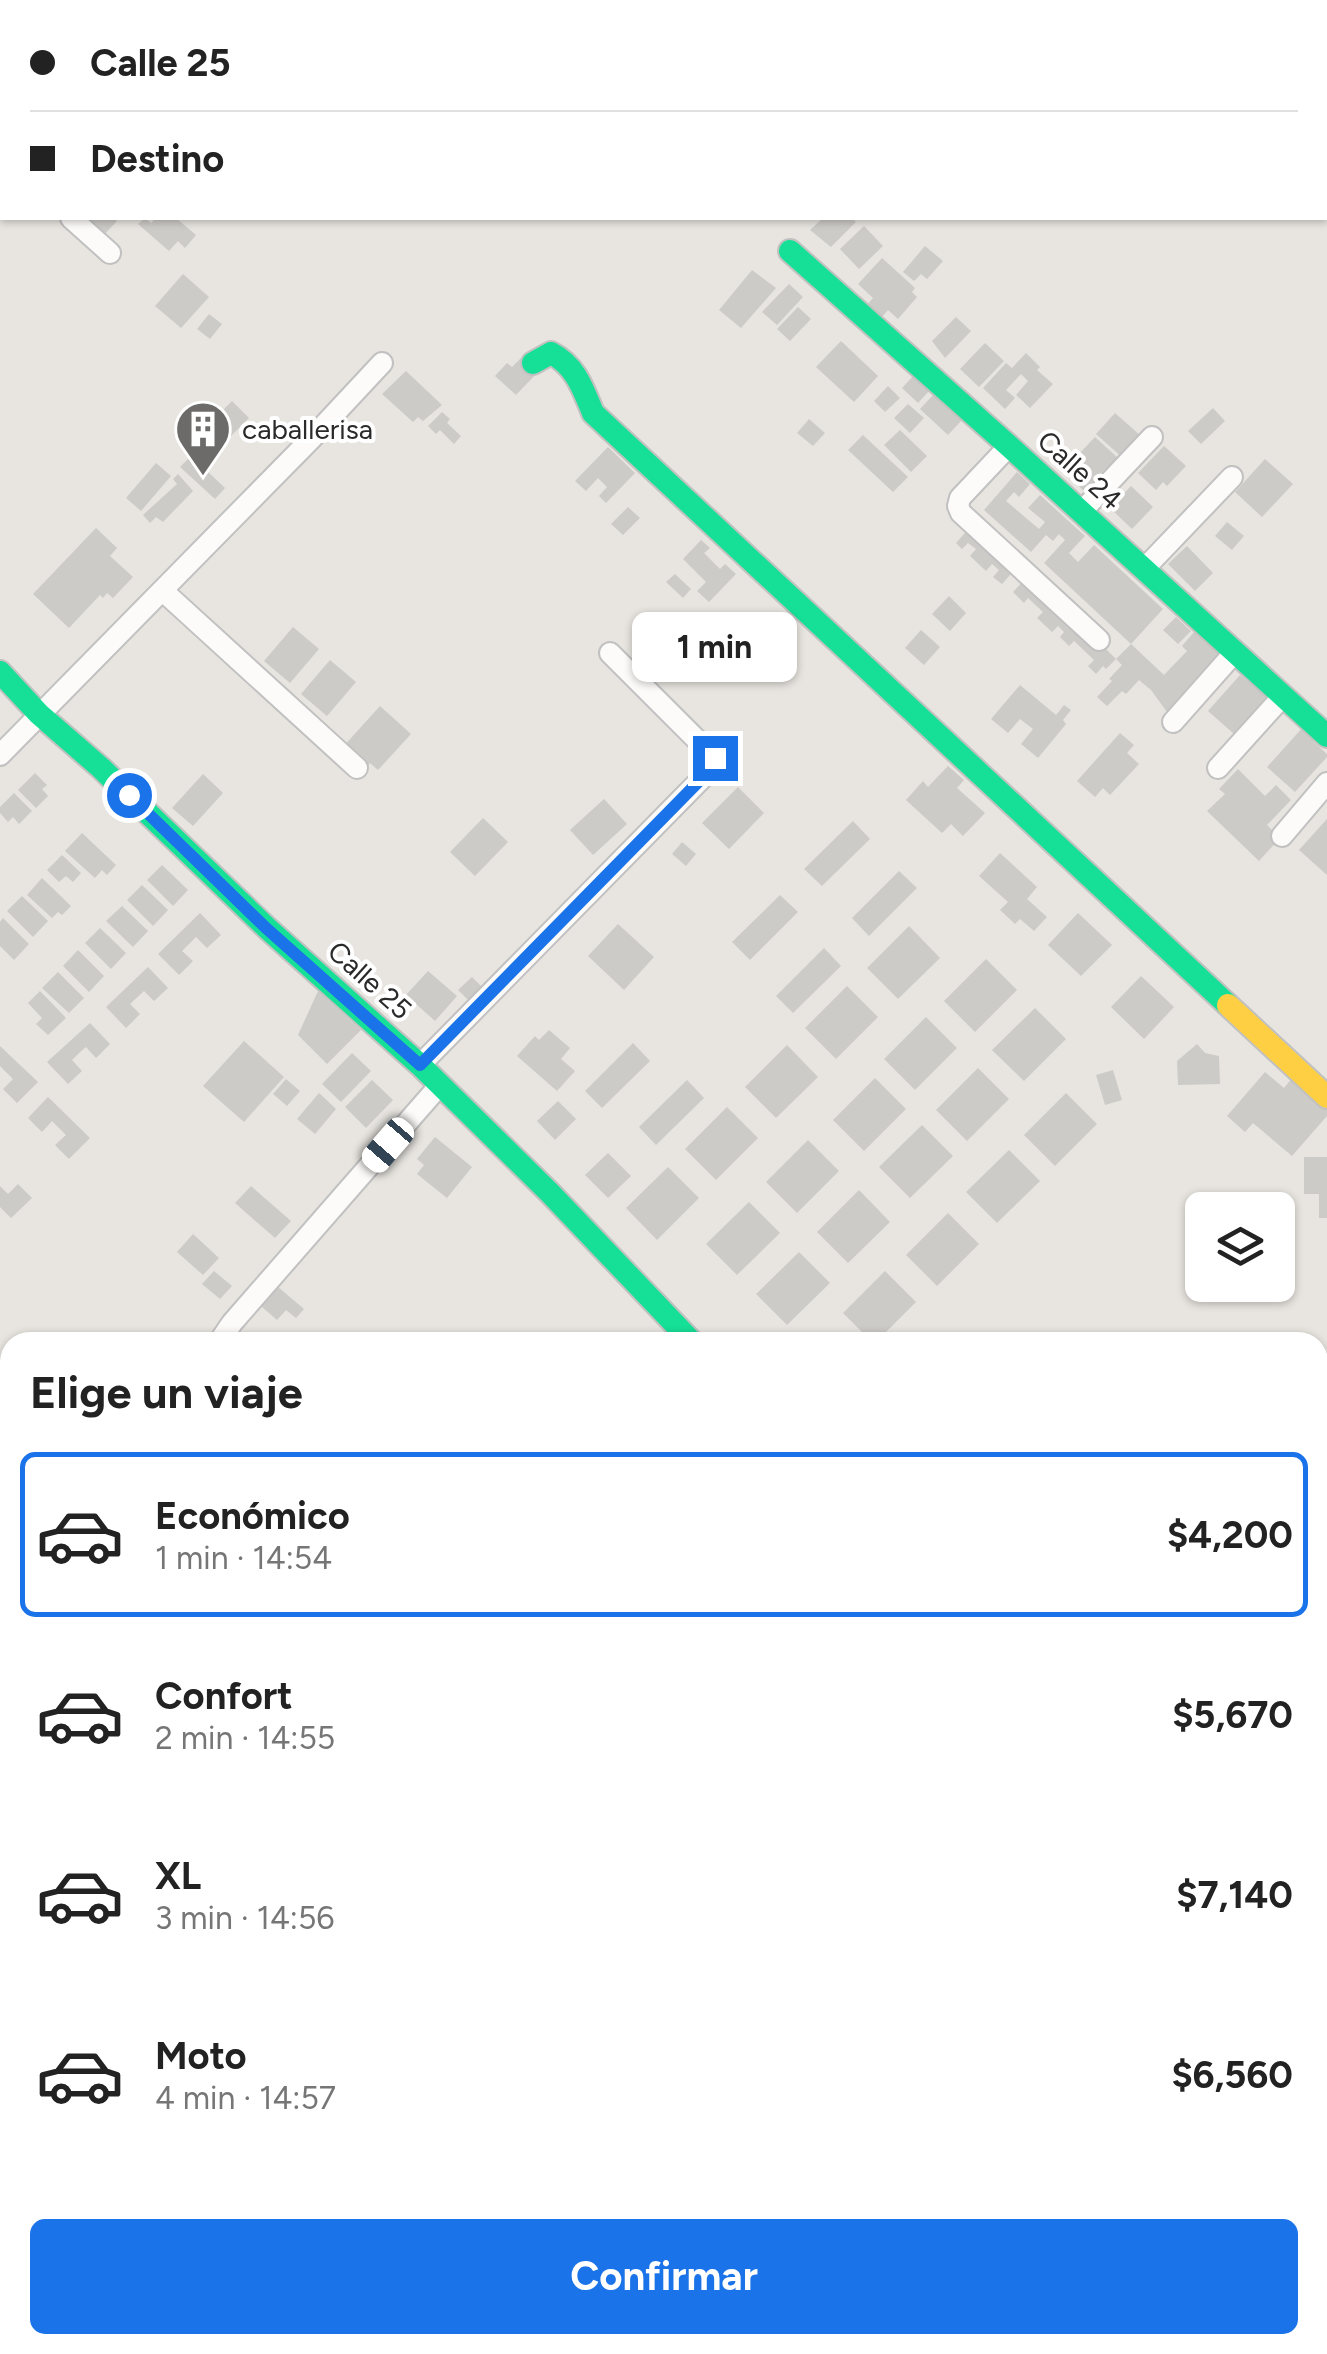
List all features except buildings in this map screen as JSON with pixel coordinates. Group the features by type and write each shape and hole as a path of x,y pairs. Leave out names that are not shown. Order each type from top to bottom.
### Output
{"street":[{"path":"73,220 110,252"},
{"name":"Calle 24","path":"790,251 1327,736"},
{"path":"534,362 551,353 561,357 576,372 594,413 1327,1097"},
{"path":"0,756 382,363"},
{"path":"1082,512 1152,437"},
{"path":"1010,446 960,498 958,506 1099,640"},
{"path":"1144,568 1232,477"},
{"path":"162,591 356,768"},
{"path":"420,1065 712,768 715,758 610,652"},
{"path":"1173,722 1235,652"},
{"name":"Calle 25","path":"0,672 266,928 420,1065 682,1332"},
{"path":"1218,768 1283,696"},
{"path":"1282,836 1327,784"},
{"path":"226,1332 439,1086"}],"traffic: fast":[{"path":"790,251 1327,736"},
{"path":"533,363 551,353 567,364 593,413 1228,1005"},
{"path":"0,672 39,714 101,768 267,928 420,1065 682,1332"}],"traffic: slow":[{"path":"1228,1005 1327,1097"}],"place":[{"name":"caballerisa","path":"203,478"}],"route":[{"path":"129,795 266,928 420,1065 712,768 715,758"}]}
